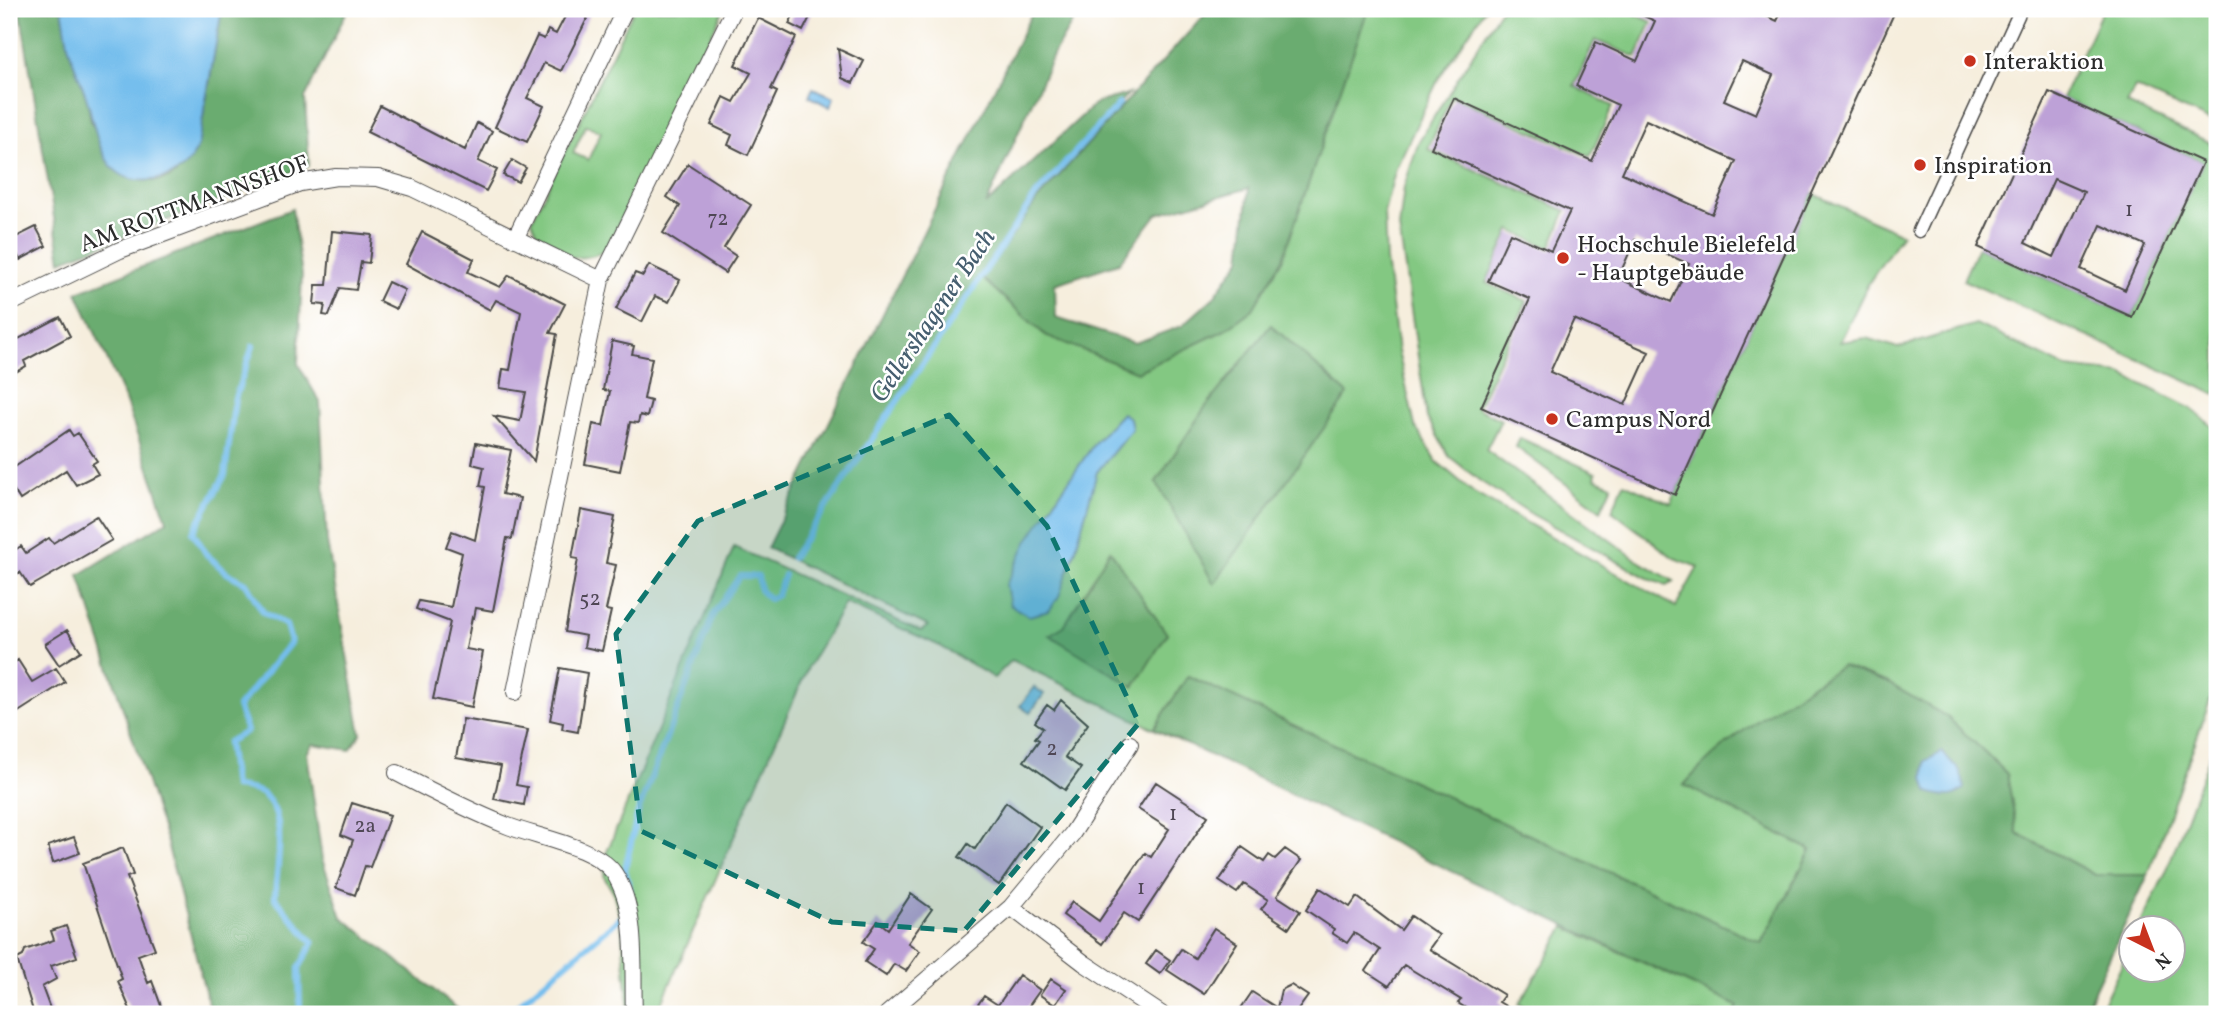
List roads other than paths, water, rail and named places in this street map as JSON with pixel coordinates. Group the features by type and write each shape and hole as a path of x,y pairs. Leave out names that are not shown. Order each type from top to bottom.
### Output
{"street":[{"path":"515,240 625,9"},
{"path":"514,692 601,280 734,9"},
{"path":"1919,231 2021,9"},
{"name":"AM ROTTMANNSHOF","path":"9,304 120,250 300,183 336,177 378,178 412,188 601,280"},
{"path":"887,1014 1011,907 1072,835 1130,744"},
{"path":"397,773 509,827 586,852 614,873 630,921 634,1014"},
{"path":"1011,907 1084,963 1161,1014"}],"water":[{"path":"62,9 222,9 198,146 191,159 177,172 158,179 140,180 126,177 115,170 106,159 70,52"},
{"path":"813,88 834,97 830,107 809,96"},
{"path":"1122,413 1130,418 1132,429 1097,472 1075,552 1059,596 1049,611 1029,616 1010,605 1006,585 1028,540 1096,441"},
{"path":"1034,687 1044,694 1030,713 1020,706"},
{"path":"1942,752 1960,771 1965,788 1952,796 1928,792 1924,778 1925,761"}],"waterway":[{"name":"Gellershagener Bach","path":"792,558 1036,195 1119,104"},
{"path":"253,346 235,398 225,475 193,532 207,555 227,573 246,583 263,612 286,625 291,642 238,707 247,731 228,742 234,787 261,793 276,814 279,857 275,898 313,943 299,968 300,1014"},
{"name":"Gellershagener Bach","path":"630,890 625,869 638,812 714,613 740,576 758,576 760,590 769,599 777,595 784,575"},
{"name":"Gellershagener Bach","path":"512,1014 515,1007 619,919"}],"place":[{"name":"Interaktion","path":"1970,61"},
{"name":"Inspiration","path":"1920,165"},
{"name":"Hochschule Bielefeld - Hauptgebäude","path":"1563,258"},
{"name":"Campus Nord","path":"1552,419"}]}
